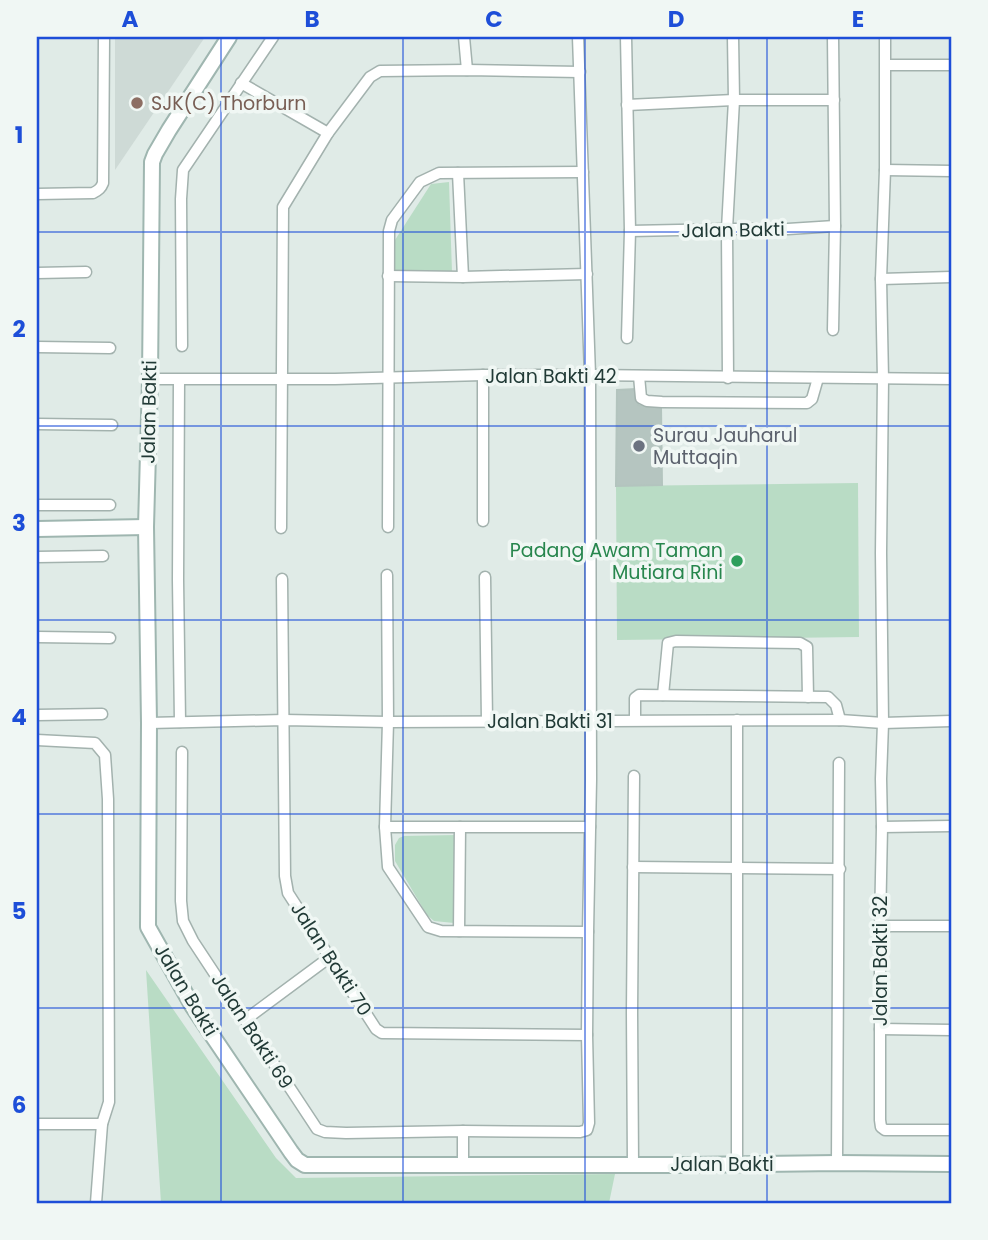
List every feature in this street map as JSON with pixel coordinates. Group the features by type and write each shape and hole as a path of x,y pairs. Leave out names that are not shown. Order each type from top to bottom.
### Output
{"street":[{"path":"37,194 93,193 99,190 103,183 104,37"},
{"name":"Jalan Bakti","path":"229,37 152,162 146,527 149,927 193,1007 291,1152 305,1165 951,1164"},
{"path":"182,346 183,170 273,37"},
{"path":"464,37 467,70"},
{"path":"463,1165 463,1131 580,1132 587,1130 589,1123 587,1035 591,721 590,375 578,37"},
{"path":"626,37 630,232 627,338"},
{"path":"728,378 727,229 734,100 733,37"},
{"path":"833,37 833,330"},
{"name":"Jalan Bakti 32","path":"885,37 885,170 881,279 884,379 881,553 881,1127 885,1130 951,1130"},
{"path":"886,65 951,65"},
{"path":"281,528 283,207 328,133 370,77 380,71 580,72"},
{"path":"241,83 328,133"},
{"path":"627,105 734,100 834,100"},
{"path":"885,170 951,171"},
{"path":"388,527 388,231 392,219 419,182 439,173 583,172"},
{"path":"458,173 463,277"},
{"name":"Jalan Bakti","path":"630,232 835,226"},
{"path":"37,273 86,272"},
{"path":"388,276 587,274"},
{"path":"881,279 951,277"},
{"path":"37,347 110,348"},
{"path":"483,375 483,521"},
{"name":"Jalan Bakti 42","path":"150,379 283,380 483,375 951,379"},
{"path":"639,376 641,398 662,402 807,403 812,399 818,379"},
{"path":"179,380 180,722"},
{"path":"37,424 113,425"},
{"path":"37,505 110,505"},
{"path":"37,529 146,527"},
{"path":"37,557 103,556"},
{"path":"387,575 388,722 385,827 388,867 428,928 441,931 588,932"},
{"path":"485,577 487,721"},
{"name":"Jalan Bakti 70","path":"282,579 285,876 288,893 376,1029 382,1033 587,1035"},
{"path":"37,637 110,638"},
{"path":"663,695 668,643 676,641 800,643 807,647 808,697"},
{"path":"635,720 635,698 639,695 828,697 836,705 840,720"},
{"path":"37,715 102,714"},
{"name":"Jalan Bakti 31","path":"149,723 284,720 840,720 883,723 951,721"},
{"path":"737,720 737,1164"},
{"path":"37,740 95,743 105,755 109,844 109,1102 102,1124 96,1203"},
{"name":"Jalan Bakti 69","path":"182,752 183,921 193,941 317,1129 339,1133 463,1131"},
{"path":"837,1163 839,763"},
{"path":"633,1164 634,776"},
{"path":"882,827 951,826"},
{"path":"385,827 590,827"},
{"path":"459,930 460,827"},
{"path":"633,867 839,869"},
{"path":"880,926 951,926"},
{"name":"Jalan Bakti","path":"246,1020 330,957"},
{"path":"880,1029 951,1030"},
{"path":"37,1125 102,1124"}],"shaded area":[{"name":"SJK(C) Thorburn","path":"115,37 205,37 115,170"}],"green space":[{"path":"449,182 452,272 393,272 395,240 431,184"},
{"name":"Padang Awam Taman Mutiara Rini","path":"858,483 859,637 617,640 616,486"},
{"path":"456,835 454,923 434,921 427,915 395,861 395,845 399,838 404,836"},
{"path":"146,970 276,1158 296,1178 615,1174 609,1203 161,1203"}],"building":[{"name":"Surau Jauharul Muttaqin","path":"636,389 638,405 661,406 662,485 616,486 617,390"}],"place":[{"name":"SJK(C) Thorburn","path":"137,103"},
{"name":"Surau Jauharul Muttaqin","path":"639,446"},
{"name":"Padang Awam Taman Mutiara Rini","path":"737,561"}]}
